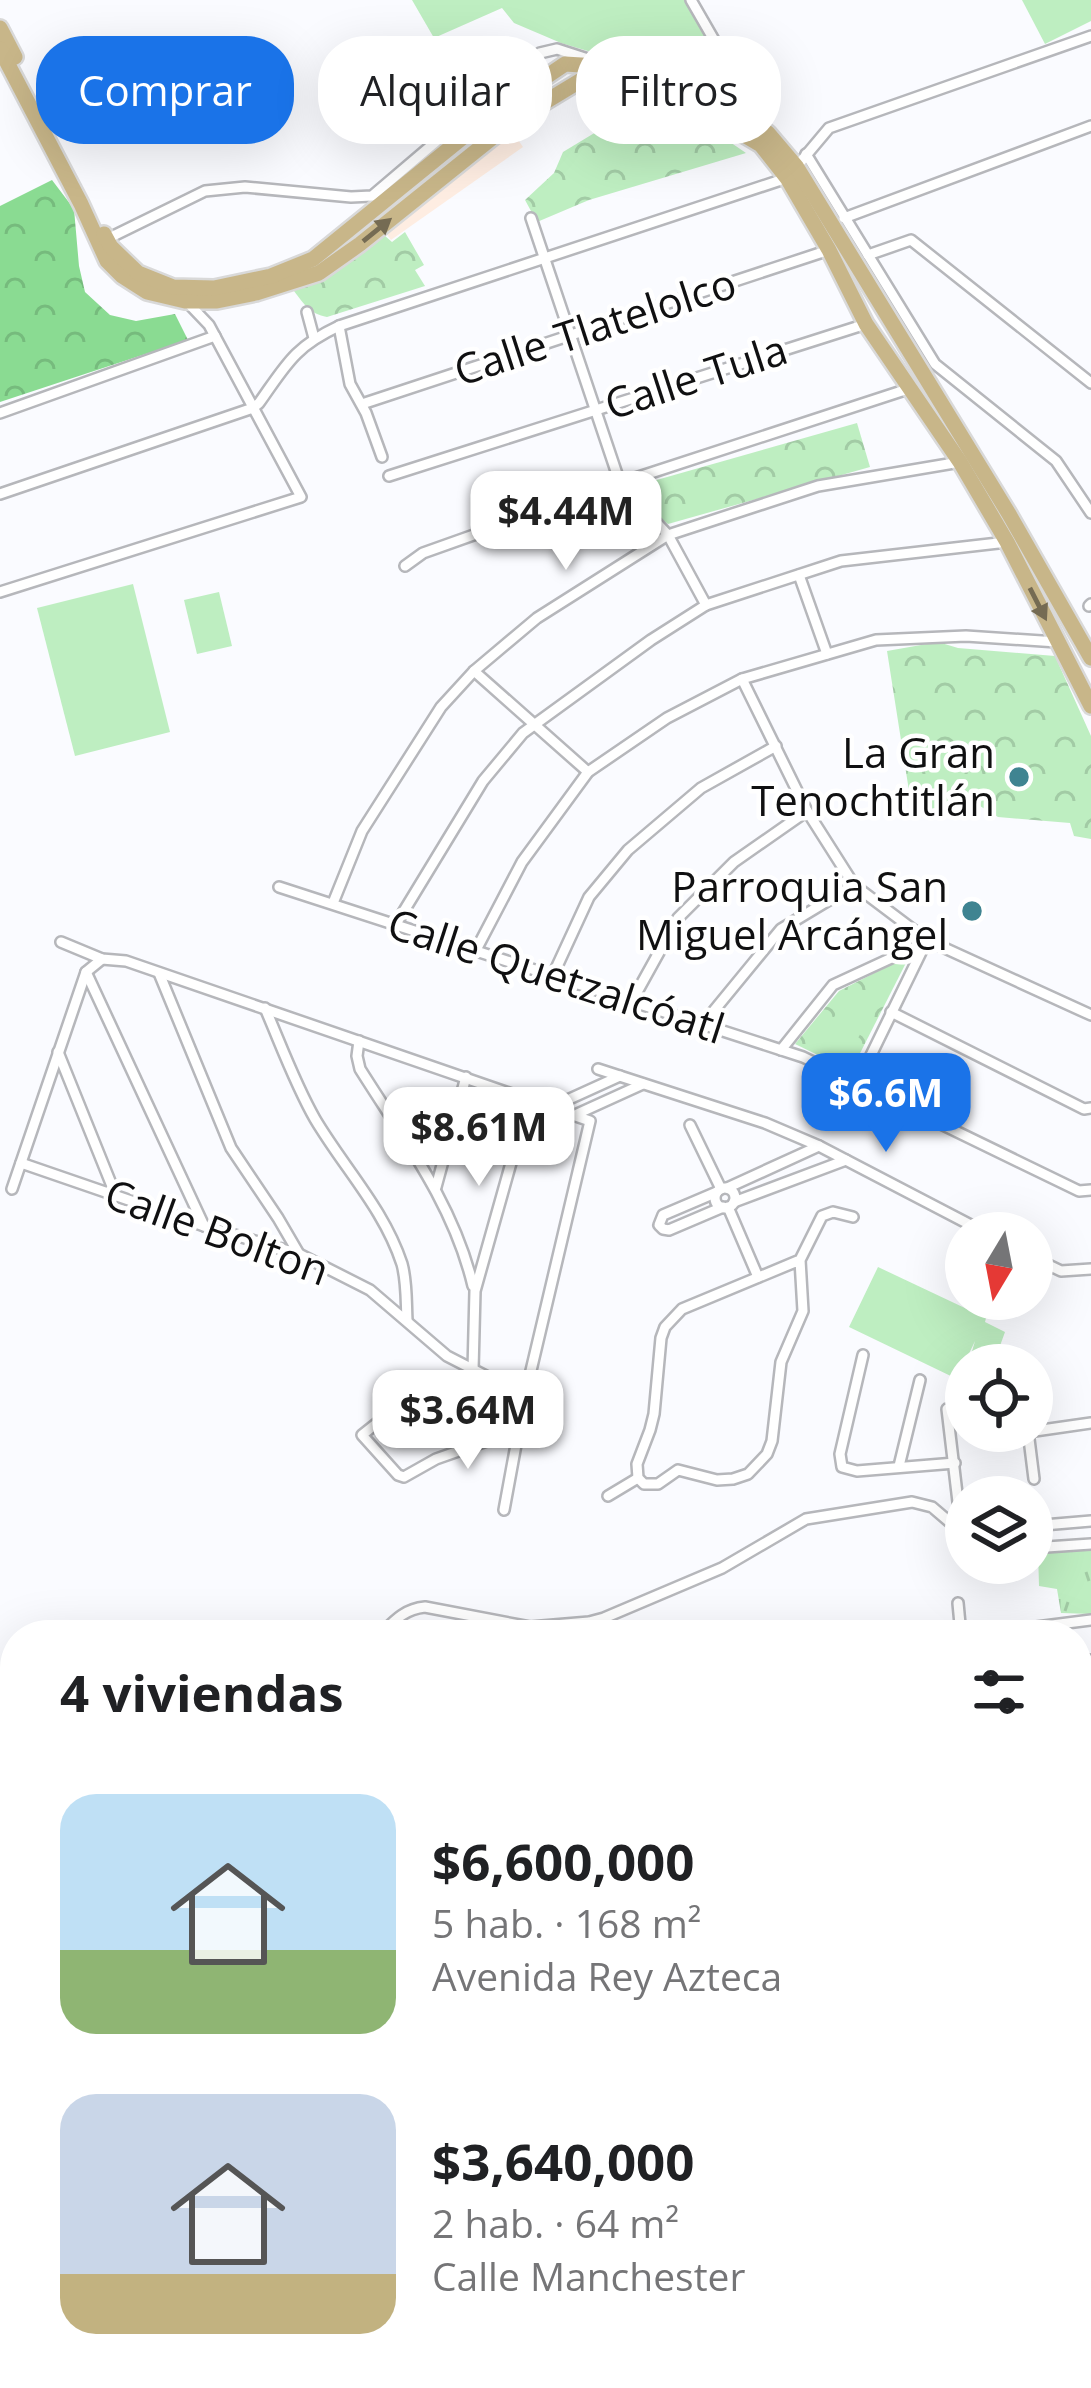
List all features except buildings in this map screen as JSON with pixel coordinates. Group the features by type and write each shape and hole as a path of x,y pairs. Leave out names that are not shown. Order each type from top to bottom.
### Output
{"main road":[{"path":"0,28 103,241 107,261 147,292 187,301 217,302 319,273 512,122 583,79 624,86 707,113 796,166 829,250 866,324 960,462 1091,706"},
{"path":"0,49 103,241 138,273 173,287 214,288 271,276 313,259 493,113 565,64 576,65"},
{"path":"777,144 796,166 1009,514 1091,658"}],"street":[{"path":"691,0 712,36"},
{"path":"0,494 253,407 289,358 338,326 545,260 796,166 829,128 1091,36"},
{"path":"103,241 205,191 245,188 372,196 540,53 557,49 576,55"},
{"path":"844,218 1091,126"},
{"path":"796,166 844,218 934,364 1056,461 1089,506"},
{"path":"531,218 620,483 668,535 706,605"},
{"path":"868,256 911,240 1091,383"},
{"name":"Calle Tlatelolco","path":"362,404 829,250"},
{"path":"0,592 301,497 209,325 187,301"},
{"path":"209,325 217,302"},
{"path":"307,312 314,338"},
{"name":"Calle Tula","path":"389,476 866,324"},
{"path":"338,326 350,384 382,457"},
{"path":"0,413 215,337"},
{"path":"405,566 423,553 620,483 911,388"},
{"path":"333,903 362,831 441,707 474,670 537,618 668,535 818,486 960,462"},
{"path":"396,924 483,781 523,733 706,605 841,561 1007,542"},
{"path":"799,575 827,654"},
{"path":"476,950 522,862 588,772 667,718 742,679 876,640 966,636 1057,642"},
{"path":"474,670 588,772"},
{"path":"742,679 807,811 854,885 927,941 1091,1016"},
{"path":"553,975 589,897 628,850 701,788 776,746"},
{"path":"632,1001 679,918 734,862 807,811"},
{"path":"704,1024 781,929 854,885"},
{"name":"Calle Quetzalcóatl","path":"278,886 803,1057 1079,1191 1091,1190"},
{"path":"857,1084 927,941"},
{"path":"781,1050 833,986 927,941"},
{"path":"61,942 590,1121 524,1396 504,1510"},
{"path":"12,1189 86,972 102,959"},
{"path":"86,972 204,1226"},
{"path":"159,973 230,1148 299,1254"},
{"path":"265,1008 316,1120 370,1199 390,1238 402,1265 407,1321"},
{"path":"891,1012 1084,1109 1091,1108"},
{"path":"359,1041 361,1070 436,1188 465,1250 475,1291"},
{"path":"58,1052 116,1196"},
{"path":"598,1069 765,1123 946,1212"},
{"path":"554,1106 620,1076"},
{"path":"436,1188 466,1077"},
{"path":"577,1114 644,1083"},
{"path":"521,1429 436,1459 404,1477 362,1435 401,1405 453,1388 473,1370 475,1291 530,1100"},
{"path":"690,1125 722,1190 735,1195 728,1206"},
{"path":"819,1146 663,1215 660,1227 670,1230 847,1160"},
{"name":"Calle Bolton","path":"20,1163 299,1254 370,1290 428,1341 524,1396"},
{"path":"722,1190 717,1202 728,1206 758,1277"},
{"path":"638,1478 652,1486 678,1470 733,1479 748,1474 767,1454 782,1362 803,1311 800,1260 822,1216 832,1212 853,1217"},
{"path":"465,1250 484,1250"},
{"path":"638,1478 637,1464 654,1414 665,1327 682,1309 800,1260"},
{"path":"1053,1266 1091,1269"},
{"path":"862,1354 840,1454 842,1467 857,1471 955,1463"},
{"path":"899,1466 920,1380"},
{"path":"1053,1428 1091,1423"},
{"path":"494,1439 516,1451"},
{"path":"953,1452 956,1476"},
{"path":"608,1496 638,1478"},
{"path":"593,1620 722,1568 795,1524 816,1517 912,1502 932,1507 945,1518"},
{"path":"1053,1524 1091,1521"},
{"path":"1053,1547 1091,1544"},
{"path":"958,1603 960,1620"},
{"path":"395,1620 424,1607 493,1620"}],"shaded area":[{"path":"495,144 523,147 391,240 383,229"}],"green space":[{"path":"412,0 684,0 706,36 576,36 576,47 514,23 502,8 433,36"},
{"path":"1022,0 1091,0 1091,21 1045,44"},
{"path":"576,144 733,144 746,153 589,200 537,222 525,200 554,173 563,152"},
{"path":"52,180 74,209 85,292 110,315 136,321 175,314 188,340 0,402 0,206"},
{"path":"405,232 424,265 415,270 425,286 327,317 312,311 294,291 376,239 384,235 392,242"},
{"path":"857,423 870,467 668,524 635,497 646,483"},
{"path":"133,584 170,732 75,756 37,608"},
{"path":"219,592 232,646 197,654 184,600"},
{"path":"938,642 1055,656 1091,736 1091,839 1074,836 1070,823 998,817 962,795 931,810 912,810 887,651"},
{"path":"910,955 851,1071 795,1044 839,991"},
{"path":"840,1006 867,1021 843,1067 815,1053"},
{"path":"878,1267 945,1299 945,1320 986,1320 1005,1332 1001,1344 945,1344 945,1373 849,1327"},
{"path":"1091,1546 1091,1614 1061,1613 1057,1589 1039,1586 1053,1584 1053,1550"}],"place":[{"name":"La Gran Tenochtitlán","path":"1019,777"},
{"name":"Parroquia San Miguel Arcángel","path":"972,911"}]}
